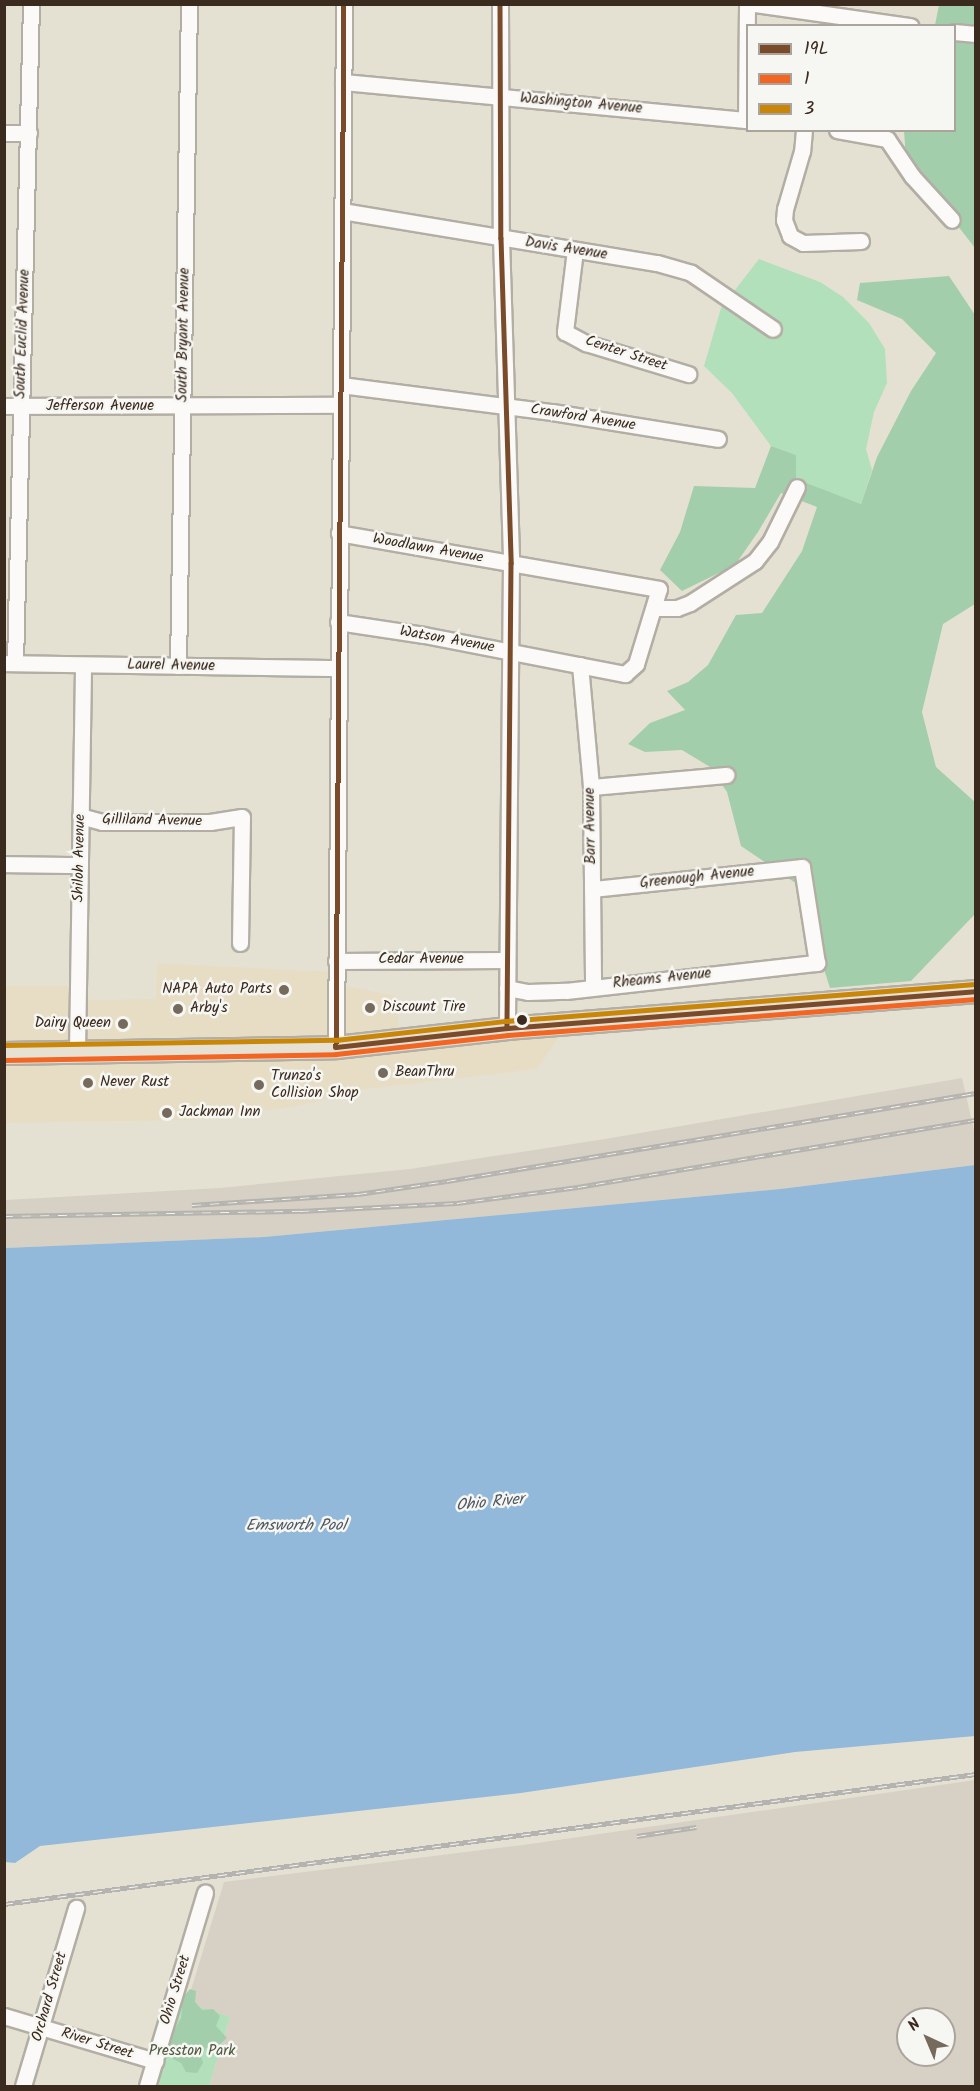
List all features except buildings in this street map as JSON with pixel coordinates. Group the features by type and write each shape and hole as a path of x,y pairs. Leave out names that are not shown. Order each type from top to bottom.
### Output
{"highway":[{"path":"4,1053 336,1047 507,1028 975,991"}],"street":[{"name":"South Euclid Avenue","path":"10,663 21,406 31,4"},
{"name":"South Bryant Avenue","path":"178,666 189,4"},
{"path":"336,1047 344,4"},
{"path":"500,4 501,238 511,563 508,651 507,1028"},
{"path":"747,4 747,24"},
{"path":"755,4 818,19 890,24"},
{"path":"956,32 975,34"},
{"name":"Washington Avenue","path":"343,82 746,120"},
{"path":"804,132 802,151 785,209 784,220 790,236 803,243 861,241"},
{"path":"848,132 887,139 912,176 952,220"},
{"path":"4,133 29,133"},
{"name":"Davis Avenue","path":"342,211 657,263 691,273 774,328"},
{"name":"Center Street","path":"575,250 565,332 586,343 688,374"},
{"name":"Crawford Avenue","path":"341,385 506,406 718,439"},
{"name":"Jefferson Avenue","path":"4,406 182,408 340,405"},
{"path":"654,608 677,608 690,603 755,561 770,542 797,487"},
{"name":"Woodlawn Avenue","path":"339,533 659,589 654,608"},
{"name":"Watson Avenue","path":"338,622 625,674 636,664 654,608"},
{"name":"Laurel Avenue","path":"10,663 338,668"},
{"name":"Shiloh Avenue","path":"77,1051 82,665"},
{"name":"Barr Avenue","path":"580,665 591,787 593,986"},
{"path":"591,787 726,775"},
{"name":"Gilliland Avenue","path":"80,816 102,812 211,813 242,817 240,943"},
{"path":"4,864 80,865"},
{"name":"Greenough Avenue","path":"592,889 802,867 817,963"},
{"name":"Cedar Avenue","path":"336,961 506,960"},
{"name":"Rheams Avenue","path":"507,988 528,992 566,991 593,986 817,963"},
{"name":"Ohio Street","path":"147,2086 205,1893"},
{"name":"Orchard Street","path":"23,2086 76,1908"},
{"name":"River Street","path":"4,2016 155,2061"}],"shaded area":[{"path":"157,963 336,972 336,984 396,996 400,1040 569,1023 537,1069 342,1092 320,1101 273,1110 192,1120 5,1123 4,986 78,986 78,1000 156,999"},
{"path":"962,1078 975,1135 975,1165 780,1189 264,1237 5,1248 5,1200 220,1188 410,1169 605,1139"},
{"path":"975,1780 975,2086 209,2086 230,2017 187,2003 224,1882 523,1845"}],"green space":[{"path":"939,5 975,5 975,248 906,159 904,132 956,132 956,24 935,24"},
{"path":"759,259 820,282 843,297 869,323 885,349 887,383 874,412 866,449 872,470 861,504 795,479 796,455 771,446 732,393 704,366 721,308"},
{"path":"949,276 975,315 975,604 943,624 922,712 936,767 975,802 975,914 911,981 830,988 797,884 741,846 727,792 710,767 682,750 645,752 628,744 650,723 685,710 667,691 688,682 708,665 736,615 762,613 802,551 817,507 781,493 735,565 682,591 660,570 680,532 694,486 755,488 771,446 796,455 796,479 861,504 877,457 911,391 936,353 902,319 857,300 860,283"},
{"path":"190,1989 196,1991 195,2002 202,2010 213,2009 220,2016 216,2026 227,2038 220,2044 206,2048 201,2056 203,2063 197,2073 186,2072 181,2063 173,2059 172,2051 166,2050 163,2043 167,2033 175,2029 181,2018 183,1997"},
{"name":"Presston Park","path":"179,2000 230,2017 209,2086 154,2086"}],"water":[{"name":"Emsworth Pool","path":"975,1165 975,1736 795,1752 521,1793 40,1846 15,1863 5,1862 5,1248 264,1237 780,1189"}],"railway":[{"path":"192,1205 358,1194 976,1093"},
{"path":"4,1216 300,1211 457,1203 578,1187 976,1120"},
{"path":"4,1904 976,1774"},
{"path":"637,1836 696,1827"}],"transit line":[{"name":"19L","path":"344,4 336,1047 507,1028 976,991"},
{"name":"19L","path":"500,4 501,238 511,563 507,1028"},
{"name":"3","path":"4,1045 336,1040 506,1021 975,984"},
{"name":"1","path":"4,1060 336,1054 508,1035 976,999"}],"place":[{"name":"NAPA Auto Parts","path":"284,990"},
{"name":"Discount Tire","path":"370,1008"},
{"name":"Arby's","path":"178,1009"},
{"name":"Dairy Queen","path":"123,1024"},
{"name":"BeanThru","path":"383,1073"},
{"name":"Never Rust","path":"88,1083"},
{"name":"Trunzo's Collision Shop","path":"259,1085"},
{"name":"Jackman Inn","path":"167,1113"}],"water label":[{"name":"Ohio River","path":"490,1503"}]}
